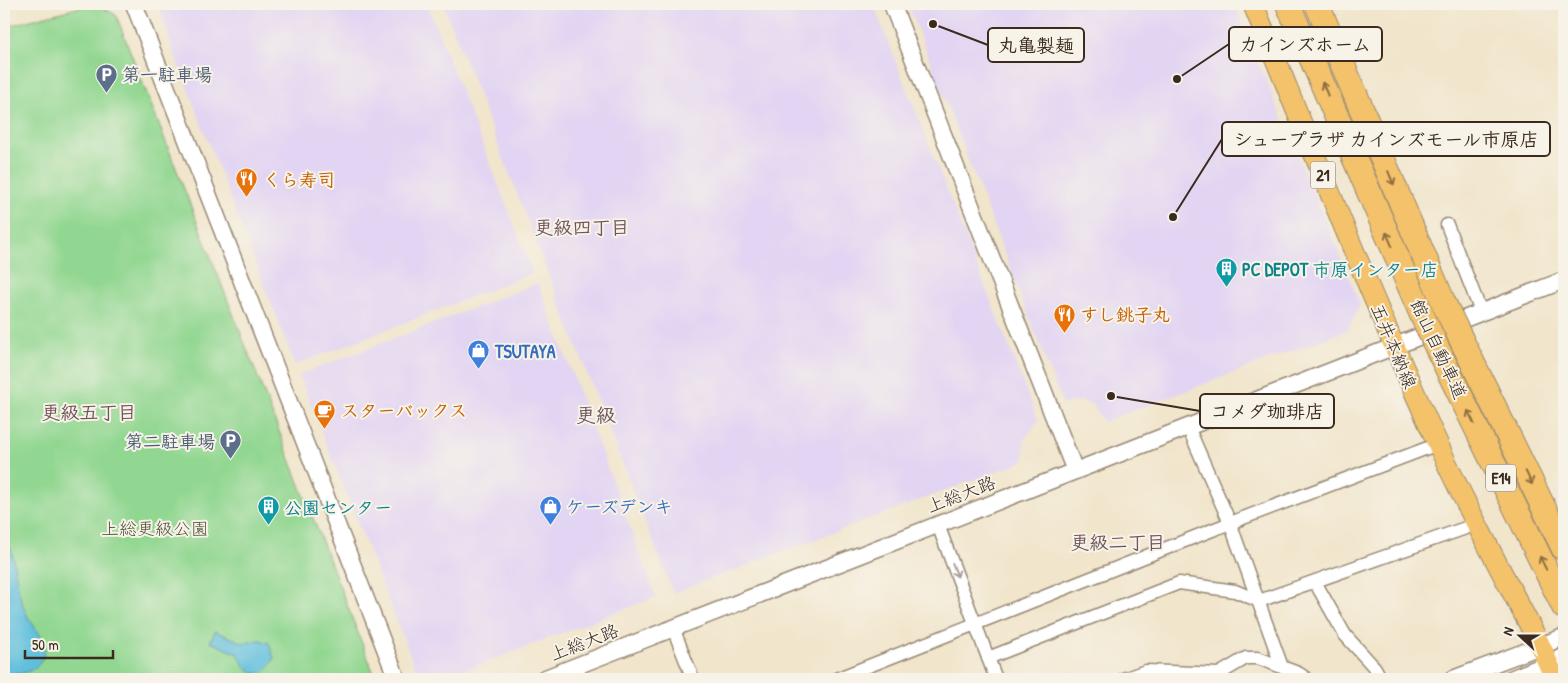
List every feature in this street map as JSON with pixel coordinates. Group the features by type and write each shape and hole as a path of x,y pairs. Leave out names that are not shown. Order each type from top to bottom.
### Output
{"highway":[{"name":"館山自動車道","path":"1288,4 1422,316 1564,607"},
{"name":"館山自動車道","path":"1317,4 1446,306 1564,550"}],"main road":[{"name":"五井本納線","path":"1254,4 1393,346 1477,524 1552,662"}],"street":[{"path":"134,4 397,679"},
{"path":"892,4 1075,471"},
{"path":"1447,225 1481,312"},
{"name":"上総大路","path":"543,679 567,675 673,628 1564,280"},
{"path":"1188,426 1230,524 1282,667"},
{"path":"836,679 1438,444"},
{"path":"938,524 996,679"},
{"path":"988,658 1179,583 1235,591 1259,601 1477,524"},
{"path":"1315,582 1345,635 1375,668 1382,679"},
{"path":"673,628 693,679"},
{"path":"1511,679 1552,662 1564,637"},
{"path":"1123,679 1146,671 1219,674 1246,658 1258,658 1298,673 1307,679"},
{"path":"1454,679 1552,662"}],"shaded area":[{"path":"161,4 427,4 533,273 295,365 175,56 159,7"},
{"path":"443,4 873,4 1038,420 1024,440 1024,461 673,593"},
{"path":"908,4 1234,4 1360,304 1348,330 1103,422 1093,405 1081,401 1063,405"},
{"path":"538,283 656,597 443,679 438,679 417,672 299,375"}],"green space":[{"name":"上総更級公園","path":"96,4 116,15 376,679 4,679 4,27"}],"water":[{"path":"4,528 11,550 24,609 42,638 45,649 41,661 34,669 4,679"},
{"path":"215,631 243,643 260,640 269,643 274,658 270,666 260,673 250,671 241,661 238,654 210,642"}],"place":[{"name":"丸亀製麺","path":"933,24"},
{"name":"カインズホーム","path":"1177,79"},
{"name":"第一駐車場","path":"106,93"},
{"name":"くら寿司","path":"247,198"},
{"name":"シュープラザ カインズモール市原店","path":"1173,217"},
{"name":"PC DEPOT 市原インター店","path":"1226,288"},
{"name":"すし銚子丸","path":"1064,333"},
{"name":"TSUTAYA","path":"479,370"},
{"name":"コメダ珈琲店","path":"1111,396"},
{"name":"スターバックス","path":"325,429"},
{"name":"第二駐車場","path":"231,460"},
{"name":"ケーズデンキ","path":"550,525"},
{"name":"公園センター","path":"268,526"}],"district":[{"name":"更級四丁目","path":"582,227"},
{"name":"更級五丁目","path":"89,412"},
{"name":"更級","path":"596,414"},
{"name":"更級二丁目","path":"1118,542"}]}
